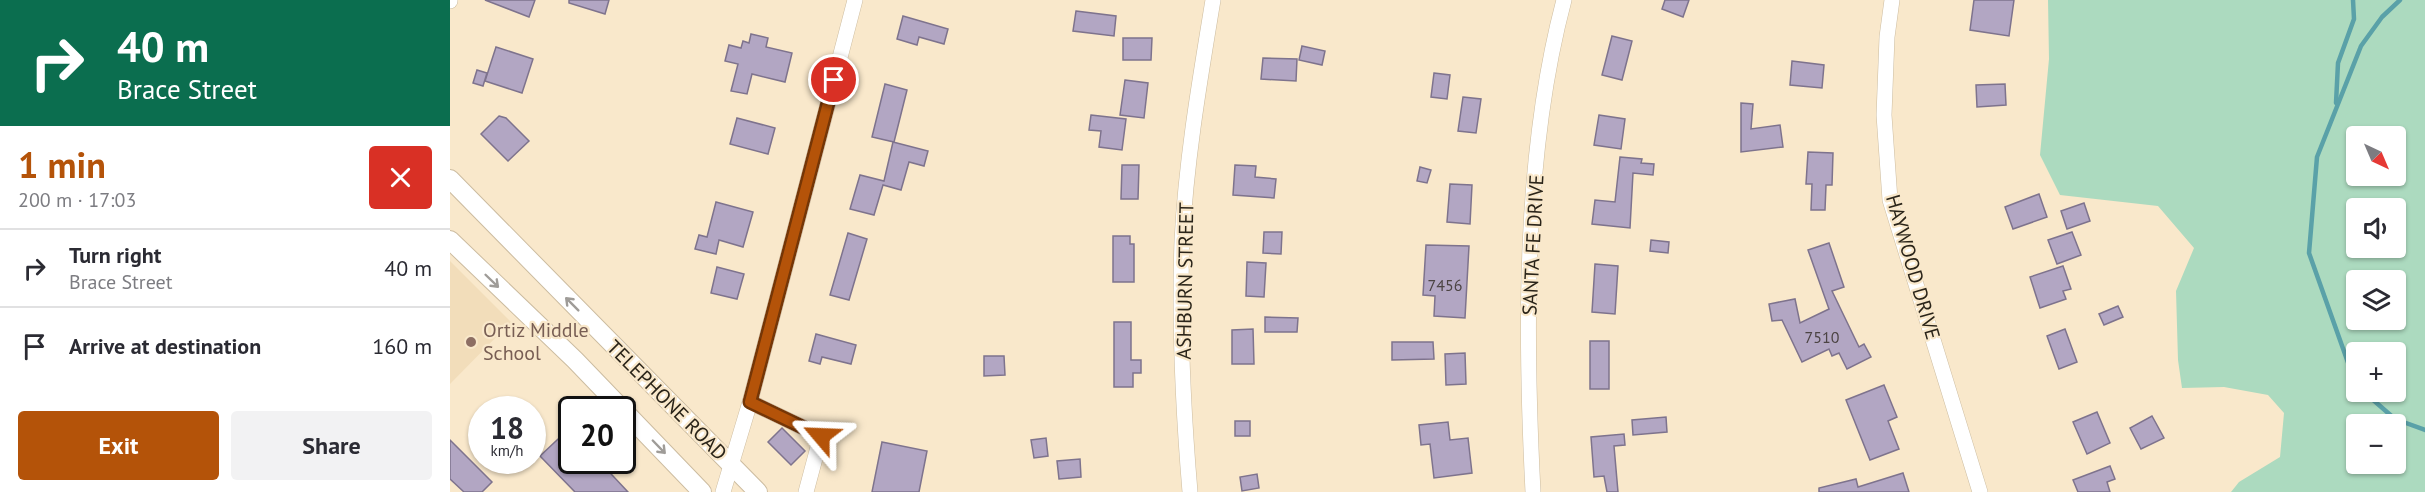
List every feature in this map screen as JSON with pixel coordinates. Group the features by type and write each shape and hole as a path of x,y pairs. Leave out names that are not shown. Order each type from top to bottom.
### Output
{"main road":[{"name":"TELEPHONE ROAD","path":"450,179 758,492"},
{"name":"TELEPHONE ROAD","path":"453,250 581,367 702,492"}],"street":[{"path":"723,492 750,402 855,0"},
{"name":"ASHBURN STREET","path":"1190,492 1183,416 1182,240 1199,84 1213,0"},
{"name":"SANTA FE DRIVE","path":"1533,492 1527,373 1530,262 1539,135 1564,0"},
{"name":"HAYWOOD DRIVE","path":"1892,0 1887,37 1884,115 1890,200 1980,492"},
{"path":"750,402 821,436 806,492"}],"shaded area":[{"name":"Ortiz Middle School","path":"450,261 511,322 450,384"}],"green space":[{"path":"2048,0 2425,0 2425,492 2231,492 2239,482 2280,457 2284,413 2268,395 2224,387 2182,388 2178,360 2176,291 2194,248 2158,206 2060,195 2040,155 2049,59"}],"building":[{"path":"485,0 535,0 529,17"},
{"path":"569,0 609,0 605,14 569,3"},
{"path":"1665,0 1689,0 1683,17 1662,9"},
{"path":"1974,0 2014,0 2009,36 1970,30"},
{"path":"1076,11 1116,16 1114,36 1073,31"},
{"path":"903,16 948,29 944,44 919,37 917,45 897,39"},
{"path":"751,34 768,38 766,47 792,53 785,82 752,74 747,94 731,91 738,64 725,61 729,45 741,48 743,41 749,43"},
{"path":"1612,36 1632,41 1622,80 1602,75"},
{"path":"1123,38 1152,38 1151,60 1123,60"},
{"path":"1302,46 1325,51 1322,65 1299,60"},
{"path":"496,47 533,59 522,93 485,81"},
{"path":"1263,58 1297,59 1296,81 1261,79"},
{"path":"1792,61 1824,65 1822,88 1790,85"},
{"path":"477,70 487,73 483,86 473,83"},
{"path":"1434,73 1450,75 1447,99 1431,97"},
{"path":"1125,80 1148,83 1144,118 1120,115"},
{"path":"885,84 907,90 894,142 872,137"},
{"path":"2005,84 2006,105 1977,107 1976,85"},
{"path":"1463,97 1481,99 1476,133 1458,131"},
{"path":"1741,103 1753,104 1751,129 1780,125 1783,147 1741,152"},
{"path":"1091,115 1126,119 1122,150 1099,147 1101,131 1089,130"},
{"path":"1599,115 1625,119 1621,149 1594,145"},
{"path":"499,116 506,118 529,141 508,161 481,134"},
{"path":"737,118 775,128 768,154 730,144"},
{"path":"893,142 928,151 924,166 909,162 901,190 883,185 874,215 850,209 860,175 884,181"},
{"path":"1808,152 1833,153 1832,185 1826,185 1825,210 1811,210 1812,184 1806,184"},
{"path":"1620,157 1642,159 1641,163 1654,164 1653,175 1633,173 1630,228 1592,224 1595,200 1615,202"},
{"path":"1122,165 1139,165 1138,199 1121,199"},
{"path":"1235,165 1256,166 1255,177 1276,179 1274,198 1233,195"},
{"path":"1420,167 1431,170 1427,183 1417,181"},
{"path":"1450,184 1472,185 1470,224 1447,222"},
{"path":"2039,194 2047,217 2013,229 2005,207"},
{"path":"716,202 753,212 743,247 719,240 716,254 695,249 699,235 707,237"},
{"path":"2084,203 2090,221 2067,229 2061,211"},
{"path":"1264,232 1282,232 1281,254 1263,253"},
{"path":"2072,232 2081,255 2057,264 2048,240"},
{"path":"848,233 867,239 849,300 830,295"},
{"path":"1113,236 1130,236 1130,244 1134,244 1134,282 1113,282"},
{"path":"1651,240 1669,242 1668,253 1650,251"},
{"path":"1829,243 1844,287 1832,291 1859,347 1864,344 1871,357 1847,369 1839,353 1832,356 1829,349 1802,362 1782,320 1772,321 1769,304 1795,299 1800,323 1829,309 1808,250"},
{"path":"1426,245 1469,246 1465,318 1434,316 1435,296 1423,295"},
{"path":"1247,262 1266,263 1264,297 1246,296"},
{"path":"1595,264 1618,266 1615,314 1592,312"},
{"path":"2063,266 2071,289 2063,291 2066,299 2040,308 2030,277"},
{"path":"717,267 744,274 737,299 711,293"},
{"path":"2118,306 2123,317 2104,325 2099,314"},
{"path":"1265,317 1298,318 1297,332 1265,332"},
{"path":"1114,322 1131,322 1131,360 1141,360 1141,373 1133,373 1133,387 1114,387"},
{"path":"1253,329 1254,364 1232,364 1232,330"},
{"path":"2065,329 2077,362 2059,369 2047,336"},
{"path":"816,334 856,345 851,364 822,357 820,364 809,361"},
{"path":"1590,341 1609,341 1609,389 1590,389"},
{"path":"1392,342 1433,342 1434,359 1392,360"},
{"path":"1465,353 1466,384 1446,385 1445,354"},
{"path":"984,356 1004,356 1005,375 984,376"},
{"path":"1884,385 1897,417 1888,421 1899,449 1870,460 1846,400"},
{"path":"2097,412 2110,443 2087,454 2073,422"},
{"path":"2152,416 2164,438 2141,449 2130,428"},
{"path":"1666,417 1667,432 1633,435 1632,420"},
{"path":"1235,421 1250,421 1250,436 1235,436"},
{"path":"1448,422 1450,440 1468,438 1472,473 1434,478 1430,444 1421,445 1419,425"},
{"path":"782,428 805,451 791,465 768,442"},
{"path":"1624,434 1625,445 1614,446 1618,492 1607,492 1604,476 1594,477 1591,437"},
{"path":"1046,438 1048,456 1034,458 1031,440"},
{"path":"558,439 558,474 611,474 628,492 575,492 546,462 546,450"},
{"path":"450,440 468,458 468,474 484,474 492,482 482,492 464,492 450,479"},
{"path":"882,442 927,451 919,492 872,492"},
{"path":"1080,459 1081,477 1059,479 1057,461"},
{"path":"2110,466 2115,479 2107,482 2110,492 2078,492 2073,480"},
{"path":"1903,473 1909,492 1819,492 1819,488 1856,479 1858,487"},
{"path":"1257,474 1259,488 1242,491 1240,477"}],"waterway":[{"path":"2336,103 2338,63 2354,19 2353,0"},
{"path":"2346,357 2309,253 2317,157 2361,46 2382,17 2400,0"},
{"path":"2375,402 2395,419 2425,430"}],"place":[{"name":"Ortiz Middle School","path":"471,342"}],"route":[{"path":"821,436 750,402 834,80"}]}
